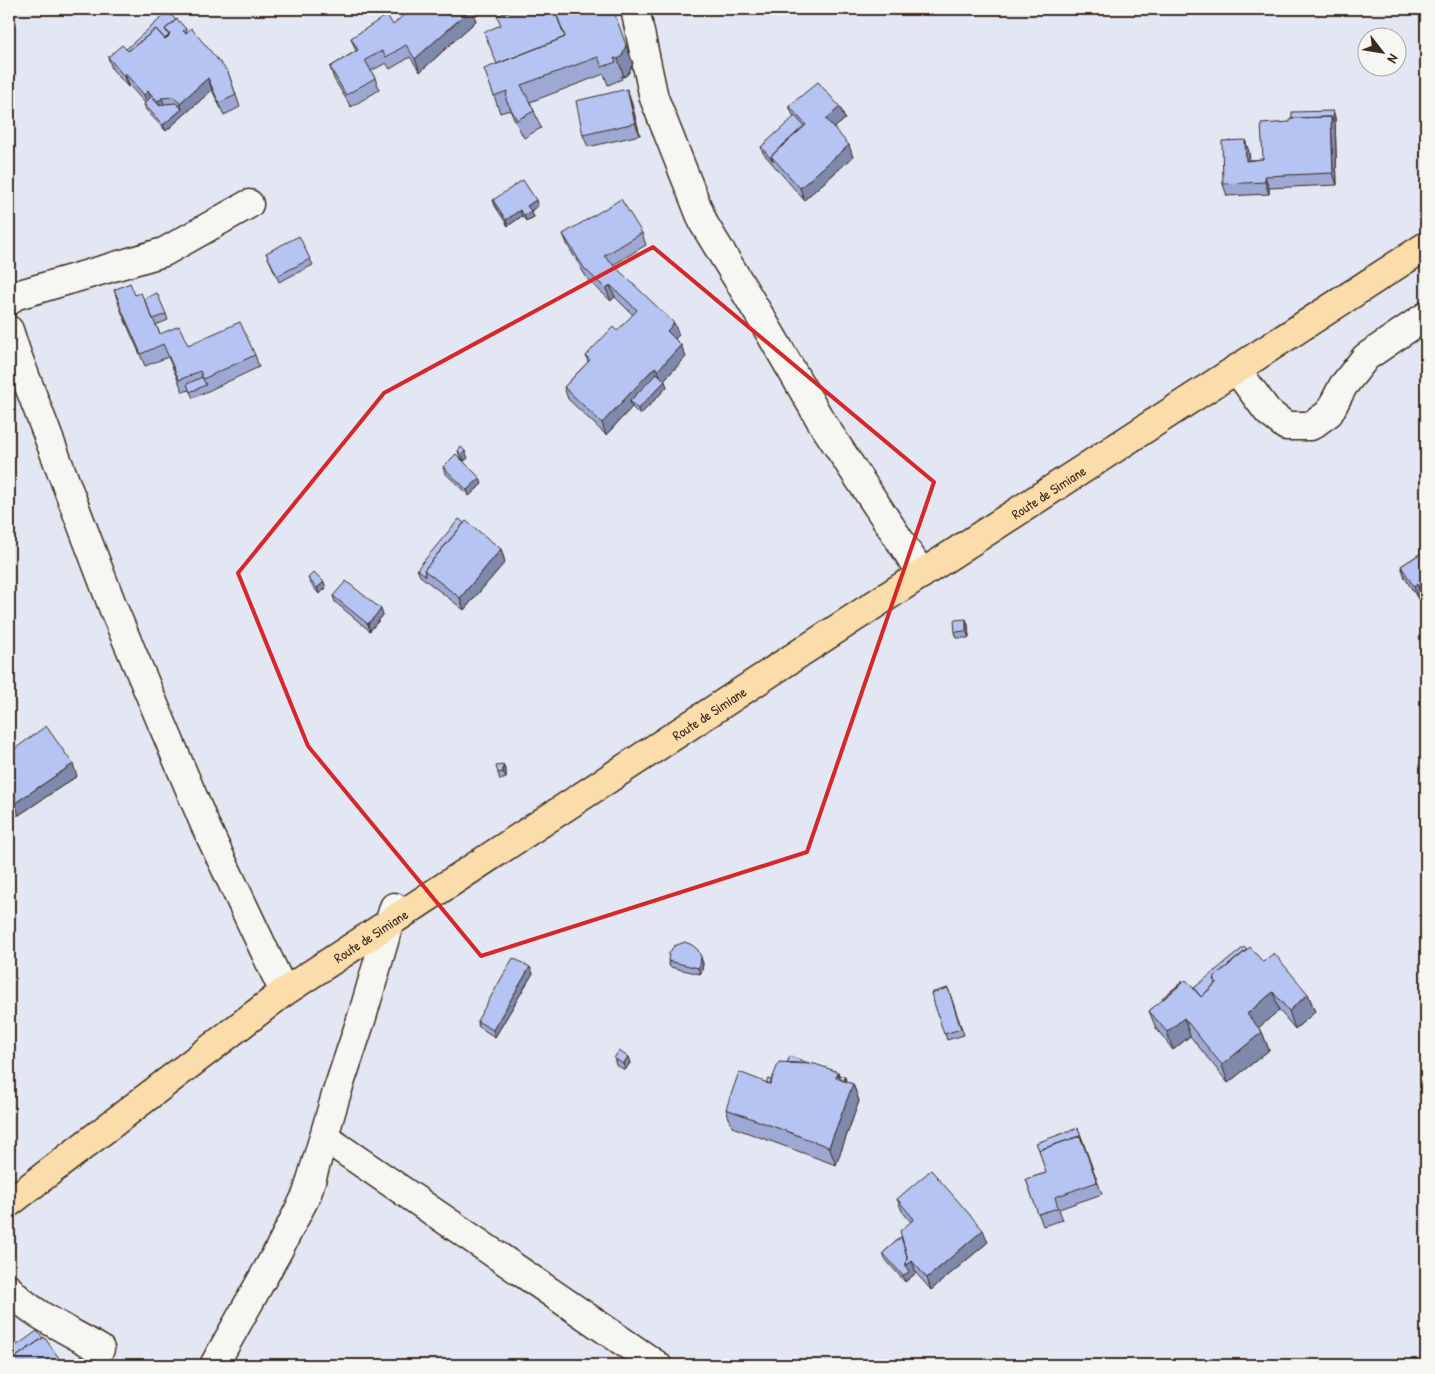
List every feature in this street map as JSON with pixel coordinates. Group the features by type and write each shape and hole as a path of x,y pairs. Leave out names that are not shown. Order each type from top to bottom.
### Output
{"main road":[{"name":"Route de Simiane","path":"9,1202 284,992 391,914 922,574 1426,246"}],"street":[{"path":"635,9 654,98 704,224 821,421 922,574"},
{"path":"9,301 10,297 164,252 249,204"},
{"path":"1236,370 1268,412 1286,426 1310,426 1330,412 1343,386 1366,357 1426,316"},
{"path":"9,330 114,610 205,826 284,992"},
{"path":"214,1365 279,1249 307,1194 336,1095 362,1017 391,914"},
{"path":"324,1137 657,1365"},
{"path":"9,1289 14,1296 41,1315 100,1348"}],"highlighted area":[{"path":"653,247 934,482 807,852 481,956 308,746 238,573 384,393"}],"building":[{"path":"410,9 471,9 415,59 406,45 386,57 382,51 365,60 375,78 346,95 330,67 358,50 351,38 387,15 393,25"},
{"path":"515,9 554,9 565,37 497,64 484,32 501,25 497,16"},
{"path":"613,9 626,45 622,56 618,59 614,58 616,62 602,67 598,57 521,85 534,111 517,120 506,100 507,91 494,96 484,69 565,37 555,10"},
{"path":"168,12 176,20 165,29 169,36 165,39 156,29 128,51 126,49"},
{"path":"177,19 186,29 183,31 186,33 191,28 228,72 236,95 219,103 208,78 180,103 173,97 162,98 158,101 148,91 144,95 108,57 122,45 128,51 156,29 165,39 170,34 165,29"},
{"path":"818,82 840,107 826,119 849,145 800,188 771,156 806,125 789,106"},
{"path":"627,89 635,123 583,135 576,101"},
{"path":"151,97 160,106 176,103 182,109 163,125 144,104"},
{"path":"1333,111 1333,122 1331,117 1292,118 1292,112"},
{"path":"795,116 804,126 771,156 773,161 761,147"},
{"path":"1331,117 1333,173 1265,176 1265,182 1223,184 1222,141 1245,140 1246,161 1263,159 1261,124 1290,122 1290,118"},
{"path":"523,180 536,200 527,206 531,211 524,215 520,210 506,220 493,200"},
{"path":"621,199 642,233 604,256 674,323 667,331 681,345 658,370 655,367 602,423 564,387 590,360 586,356 592,349 613,327 617,331 637,310 610,285 606,289 584,268 563,234"},
{"path":"299,236 310,259 277,276 266,253"},
{"path":"130,283 135,295 141,293 160,334 179,326 188,345 240,322 255,355 203,379 200,371 179,380 163,344 141,354 114,290"},
{"path":"157,293 166,314 153,319 144,299"},
{"path":"657,373 665,381 638,409 630,401"},
{"path":"202,377 206,385 190,392 187,384"},
{"path":"461,447 465,451 462,455 458,451"},
{"path":"456,454 480,478 467,490 443,467"},
{"path":"459,519 464,523 424,570 426,576 417,569"},
{"path":"466,521 501,549 460,598 424,570"},
{"path":"1426,550 1426,594 1424,595 1417,584 1414,587 1401,566"},
{"path":"314,572 324,582 317,588 308,578"},
{"path":"346,581 381,609 368,624 333,596"},
{"path":"966,619 966,631 955,632 954,620"},
{"path":"46,726 73,764 15,803 9,804 9,753"},
{"path":"503,765 503,772 498,773 496,766"},
{"path":"685,942 698,950 701,957 698,968 668,961 669,953 674,946"},
{"path":"1244,947 1247,950 1213,978 1215,984 1201,997 1194,988"},
{"path":"1250,947 1263,962 1274,953 1308,994 1289,1011 1273,992 1247,1014 1262,1032 1222,1065 1184,1018 1167,1032 1149,1011 1186,980 1201,997 1217,982 1213,978"},
{"path":"513,958 530,967 493,1030 477,1021"},
{"path":"1183,981 1163,999 1162,998"},
{"path":"948,988 961,1029 944,1034 931,993"},
{"path":"619,1051 628,1057 623,1064 614,1058"},
{"path":"790,1056 811,1064 787,1063"},
{"path":"779,1062 815,1064 838,1072 836,1078 853,1084 829,1147 726,1109 739,1072 770,1084"},
{"path":"839,1075 845,1077 844,1081 841,1080"},
{"path":"768,1079 772,1080 770,1084 766,1083"},
{"path":"1078,1128 1083,1142 1080,1136 1039,1150 1036,1143"},
{"path":"1080,1136 1097,1182 1055,1197 1058,1208 1038,1214 1026,1179 1046,1173 1039,1150"},
{"path":"931,1170 983,1230 927,1278 912,1261 906,1266 907,1256 900,1231 914,1219 897,1199"},
{"path":"901,1237 907,1256 906,1266 909,1272 903,1276 883,1253"},
{"path":"37,1331 43,1338 16,1357 9,1351"},
{"path":"44,1337 64,1365 9,1365 9,1355 12,1352 16,1357"}]}
